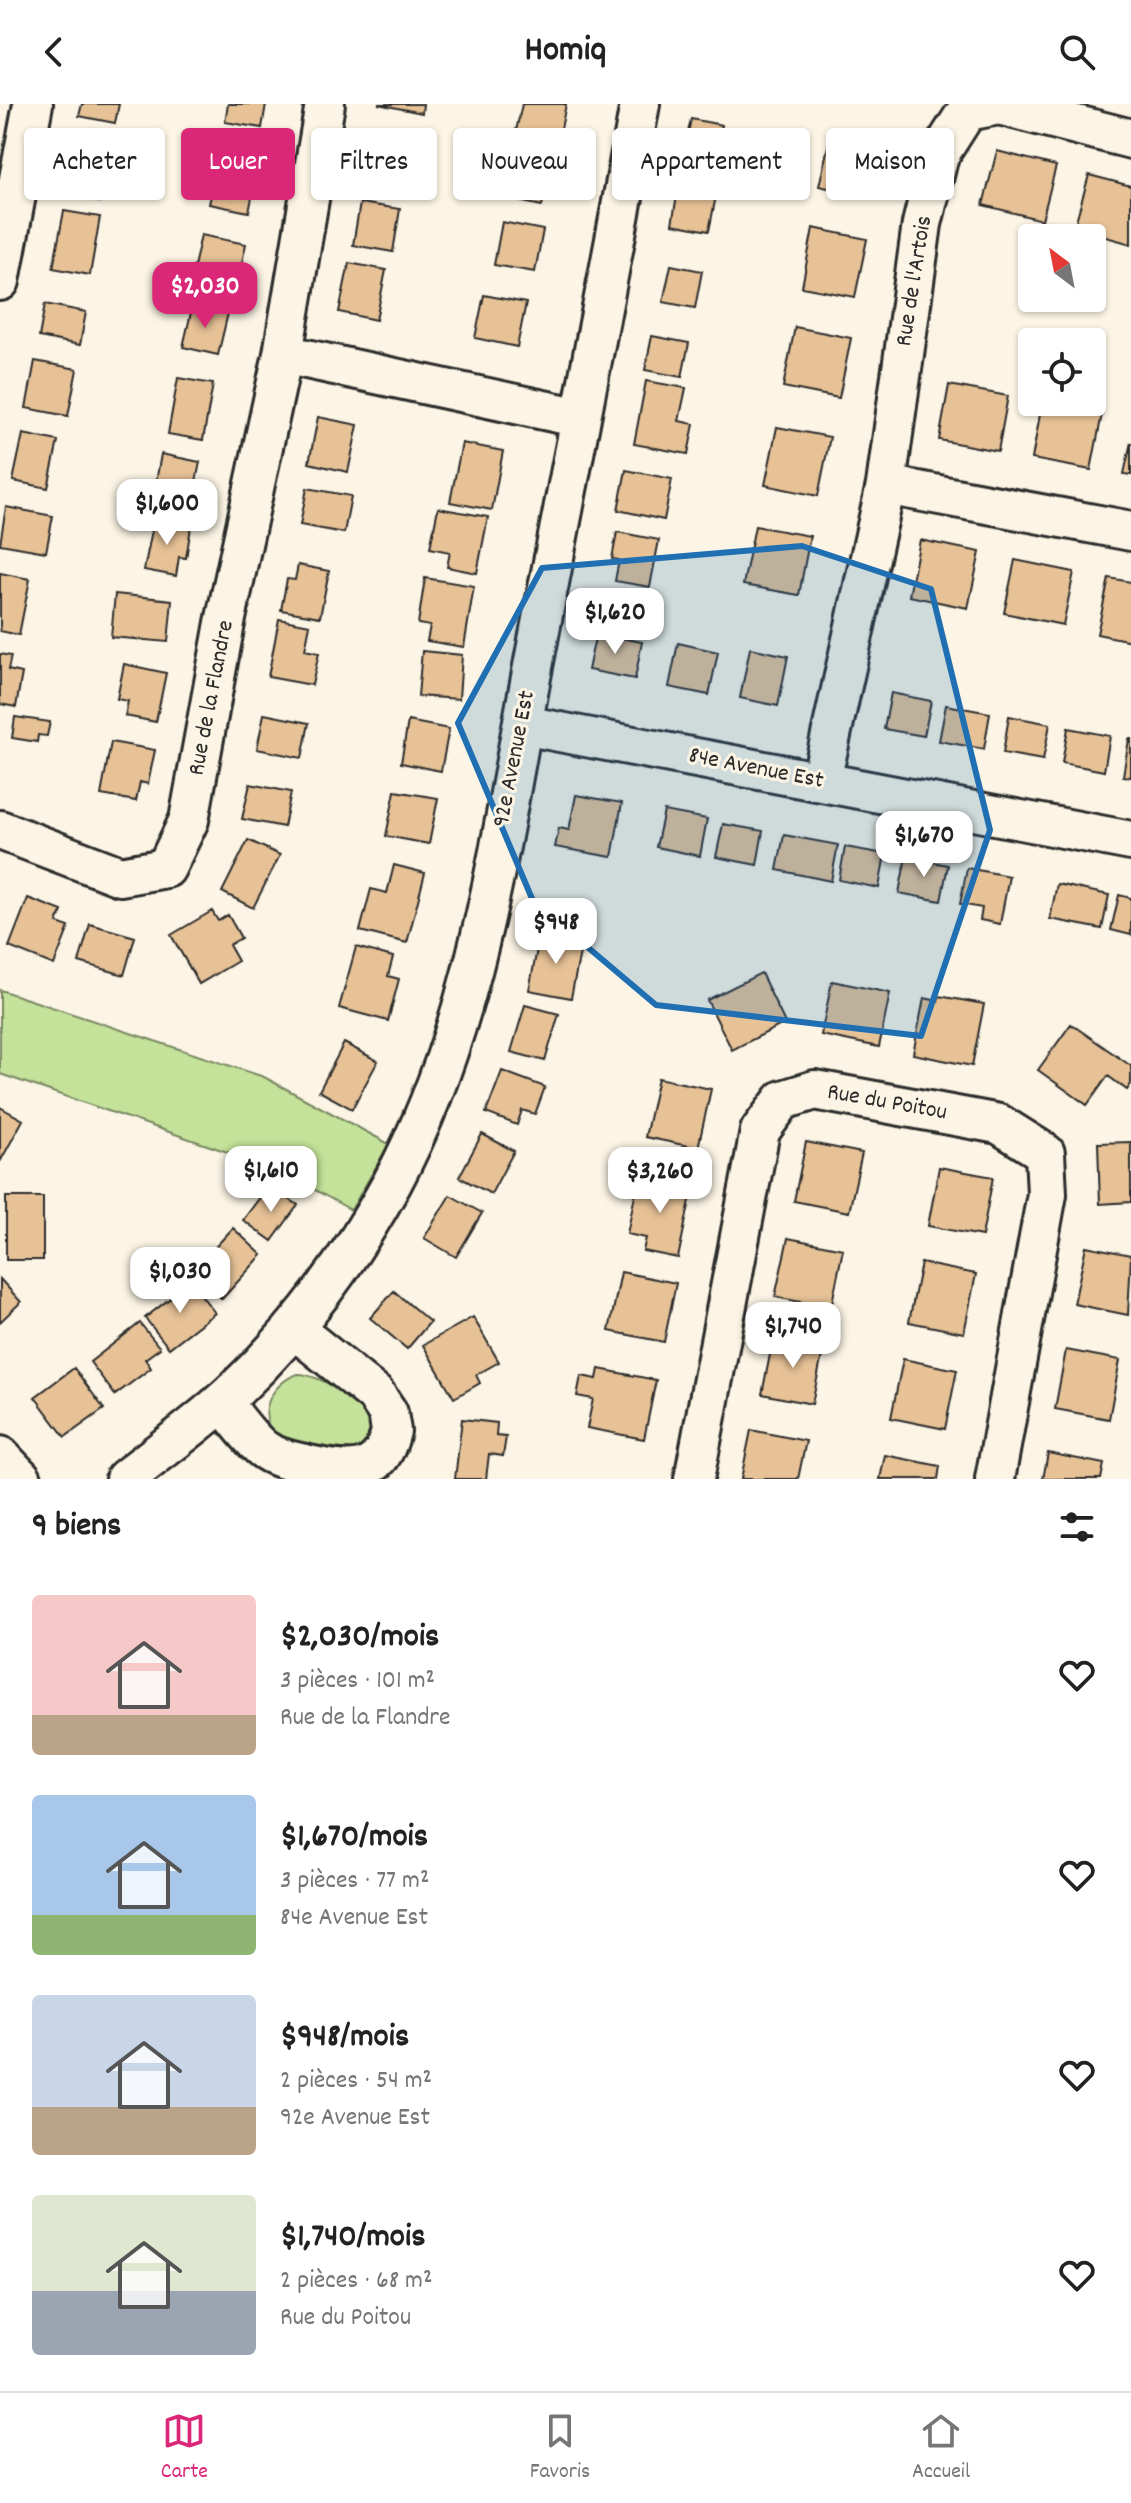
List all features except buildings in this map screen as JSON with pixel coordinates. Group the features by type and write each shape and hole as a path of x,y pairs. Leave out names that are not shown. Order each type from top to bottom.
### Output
{"street":[{"path":"0,281 33,104"},
{"name":"Rue de la Flandre","path":"0,830 120,876 166,868 189,820 225,623 283,354 325,104"},
{"name":"92e Avenue Est","path":"125,1479 222,1402 293,1328 383,1199 441,1079 474,961 523,725 640,104"},
{"name":"Rue de l'Artois","path":"821,781 886,485 922,224 939,155 967,111 999,105 1131,139"},
{"path":"283,354 581,418"},
{"path":"886,485 1131,531"},
{"name":"84e Avenue Est","path":"523,725 1131,841"},
{"name":"Rue du Poitou","path":"694,1479 760,1131 783,1100 815,1090 999,1124 1045,1153 1047,1194 995,1479"},
{"path":"222,1402 254,1440 277,1457 344,1472 363,1469 379,1458 391,1431 383,1403 293,1328"},
{"path":"0,1456 22,1479"}],"highlighted area":[{"path":"802,546 931,589 990,830 921,1036 656,1005 533,901 458,723 542,568"}],"green space":[{"path":"0,990 264,1077 389,1144 351,1210 277,1169 0,1074"},
{"path":"298,1374 333,1386 366,1412 373,1432 365,1449 345,1452 318,1450 292,1444 274,1433 266,1415 270,1398 282,1383"}]}
